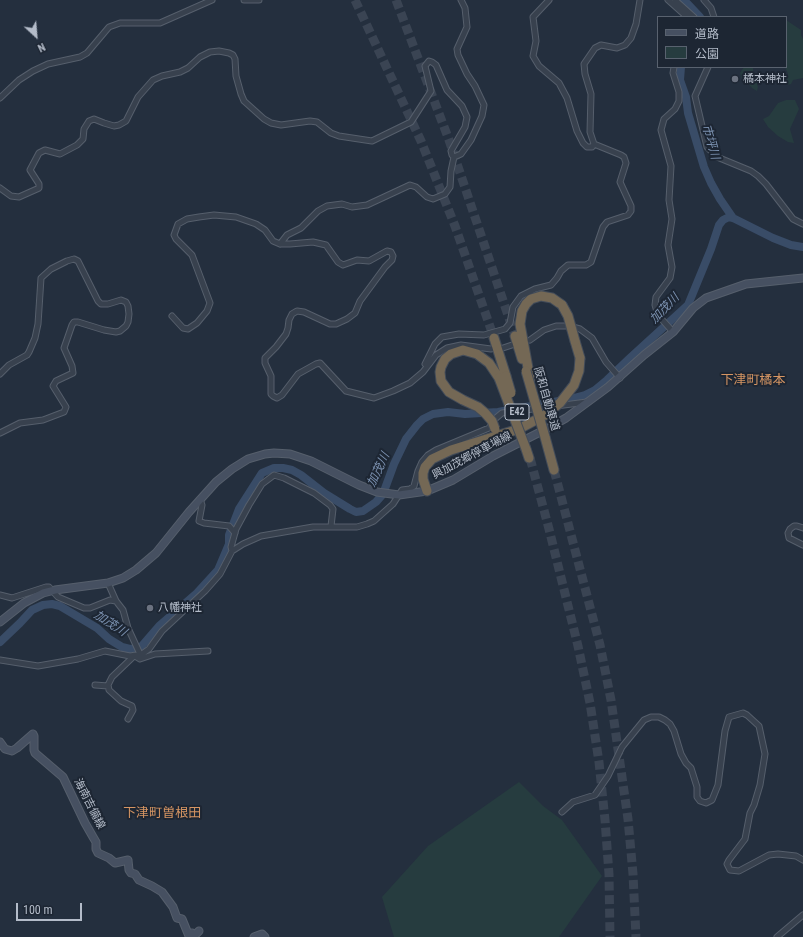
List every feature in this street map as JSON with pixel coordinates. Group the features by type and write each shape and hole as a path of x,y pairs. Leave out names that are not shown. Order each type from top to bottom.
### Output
{"highway":[{"path":"427,491 423,479 423,473 425,467 432,459 494,433 524,426 545,415 560,403 574,384 579,372 580,358 568,316 562,305 552,298 541,296 531,300 524,307 521,315 520,324 528,371"},
{"name":"阪和自動車道","path":"515,336 528,371 532,393 554,470"},
{"name":"E42","path":"494,338 502,377 529,458"},
{"path":"494,433 492,421 486,413 478,407 449,392 441,381 441,367 445,359 451,354 463,350 477,354 489,363 502,377"}],"main road":[{"name":"興加茂郷停車場線","path":"0,622 28,600 43,593 52,590 108,583 128,575 149,561 200,499 216,482 240,464 256,456 274,453 290,454 301,457 359,485 378,492 396,495 427,491 453,480 493,456 550,427 587,402 619,377 644,354 673,332 693,308 710,296 746,284 803,278"},
{"name":"海南吉備線","path":"0,742 5,749 12,751 33,734 35,753 63,777 85,823 96,842 96,849 98,853 109,858 115,863 128,860 129,870 135,874 139,880 162,892 174,907 177,918 182,919 189,936 192,933 194,936 199,931 200,937"},
{"path":"254,937 262,934 265,937"}],"street":[{"path":"0,98 19,80 33,71 48,64 80,57 87,53 109,27 120,22 160,23 212,0"},
{"path":"244,0 259,0"},
{"path":"454,157 461,154 471,140 482,116 484,105 458,55 457,49 466,33 467,27 461,0"},
{"path":"549,0 533,18 536,41 533,56 538,66 559,83 567,98 582,143 587,147 592,147 594,144"},
{"path":"420,374 440,338 446,335 455,334 484,335 505,329 510,323 513,307 522,296 534,288 551,285 568,265 586,265 592,262 602,231 607,222 628,214 631,211 631,206 620,182 626,163 624,157 594,144 590,132 591,94 585,74 584,64 595,48 601,45 617,48 625,45 631,38 636,24 640,0"},
{"path":"668,0 686,16"},
{"path":"675,0 693,16"},
{"path":"704,0 714,16"},
{"path":"0,188 11,196 19,197 37,190 39,188 39,184 30,170 39,153 45,150 60,154 77,145 83,139 84,129 89,121 94,119 114,126 119,126 126,121 140,94 153,80 162,76 180,72 188,68 200,57 210,52 219,51 233,55 235,59 236,76 244,101 264,119 271,123 281,126 310,121 317,122 332,133 339,136 372,141 411,122 423,101 431,91 425,66 429,61 436,65 447,90 462,106 467,117 465,128 451,152 454,157 450,187 445,194 433,199 427,197 416,187 410,185 367,204 352,207 342,204 326,206 318,211 301,228 288,235 280,244"},
{"path":"673,332 658,315 655,305 658,294 670,278 672,267 668,245 672,219 669,197 671,166 661,130 664,120 675,109 679,101 679,92 673,73 674,68"},
{"path":"708,68 696,93 695,100 708,149 721,160 755,174 766,184 793,219 803,224"},
{"path":"172,316 183,328 188,329 197,323 207,311 210,303 192,255 174,235 178,224 187,219 214,215 236,217 256,224 265,230 273,241 280,244 313,242 326,245 338,262 343,264 357,260 369,261 387,251 391,252 393,256 392,260 385,267 360,301 355,313 348,319 336,324 330,324 304,312 298,311 292,314 286,334 265,358 265,363 271,376 271,394 273,396 277,398 282,395 294,377 320,363 346,391 374,398 410,383 420,374 436,355 451,346 468,345 491,349"},
{"path":"0,374 9,365 27,355 29,352 35,338 38,324 41,278 51,269 74,259 78,261 98,301 102,304 108,304 121,300 126,302 129,314 128,322 120,331 116,332 104,330 86,323 78,322 74,322 72,325 64,348 72,366 73,373 56,381 53,386 66,407 64,412 43,420 20,422 0,433"},
{"path":"530,340 544,330 552,327 564,325 575,327 592,338 611,368 619,377"},
{"path":"503,348 512,345"},
{"path":"108,686 112,677 137,655 149,649 162,631 206,591 220,574 232,551 243,544 261,536 313,527 357,527 367,524 376,519 393,504 396,495 402,490 414,486 420,466 428,455 440,448 489,428 496,418 502,413 587,402"},
{"path":"232,551 231,547 235,533 254,496 262,484 274,475 284,478 314,493 330,505 333,509 331,526"},
{"path":"200,499 202,505 199,521 229,526 235,533"},
{"path":"803,528 794,526 788,533 789,538 803,545"},
{"path":"108,583 116,600 123,610 128,628 135,642 137,655"},
{"path":"0,595 12,598 49,587 58,597 84,608 90,608 110,600 116,600"},
{"path":"0,660 36,666 78,659 105,650 137,655 140,659 155,654 208,651"},
{"path":"95,685 108,686"},
{"path":"108,686 121,701 132,706 133,710 128,719"},
{"path":"562,812 573,802 595,795 608,776 622,747 644,720 651,717 658,717 670,724 674,731 680,754 691,768 697,787 697,797 700,801 706,803 712,800 718,786 725,731 729,717 743,713 747,714 759,726 765,754 760,785 750,813 744,839 729,860 728,864 730,870 739,871 769,855 778,854 796,856 803,860"},
{"path":"777,937 803,915"}],"green space":[{"path":"787,21 801,30 803,39 803,78 793,80 791,84 787,85 786,81 788,74 785,68 787,68"},
{"path":"743,68 753,68 753,73 758,87 757,91 746,81 742,80 740,73"},
{"path":"786,100 795,100 799,109 790,129 794,143 788,142 778,136 768,127 763,119 769,116 778,103"},
{"path":"519,782 543,806 562,820 602,876 559,937 394,937 382,897 428,846"}],"waterway":[{"name":"市坪川","path":"684,0 699,16"},
{"name":"市坪川","path":"681,68 680,80 686,97 688,113 704,167 720,199 733,218"},
{"name":"加茂川","path":"0,642 32,610 43,605 52,604 60,606 97,628 109,639 122,647 130,649 140,648 159,626 197,593 218,570 229,544 229,535 239,509 262,473 274,468 292,470 324,493 350,509 356,512 363,511 376,502 383,494 394,464 406,439 423,419 433,414 448,412 465,414 498,412 570,399 585,395 595,390 688,305 711,249 719,225 723,220 729,217 733,218 773,238 791,245 803,247"}],"tunnel":[{"path":"355,0 421,141 455,226 494,338"},
{"path":"396,0 449,140 515,336"},
{"path":"530,458 578,646 590,703 599,762 605,820 609,874 610,937"},
{"path":"554,470 600,645 611,700 628,819 633,874 636,937"}],"place":[{"name":"橘本神社","path":"735,79"},
{"name":"八幡神社","path":"150,608"}],"district":[{"name":"下津町橘本","path":"753,381"},
{"name":"下津町曽根田","path":"162,814"}]}
